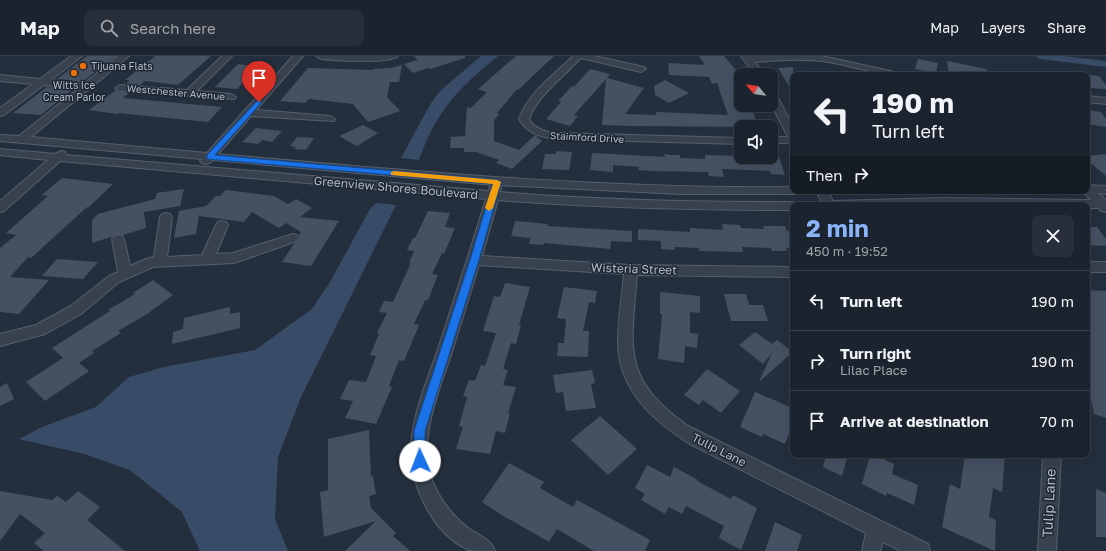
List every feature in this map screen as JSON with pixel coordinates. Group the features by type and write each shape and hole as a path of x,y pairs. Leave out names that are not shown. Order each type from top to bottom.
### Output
{"street":[{"path":"0,113 78,56"},
{"path":"21,140 124,56"},
{"path":"189,94 227,56"},
{"path":"198,171 298,56"},
{"path":"321,56 367,59 393,56"},
{"name":"Staimford Drive","path":"578,56 540,94 525,112 524,116 526,123 534,131 556,136 734,141"},
{"path":"582,56 640,69"},
{"path":"748,58 755,68"},
{"path":"748,58 817,58 847,63 884,72"},
{"path":"0,78 80,85"},
{"path":"0,105 43,81"},
{"name":"Westchester Avenue","path":"120,88 231,97"},
{"path":"1090,99 1106,101"},
{"path":"778,107 790,130"},
{"path":"250,112 330,119"},
{"name":"Greenview Shores Boulevard","path":"0,138 209,157 644,205 790,206"},
{"path":"778,140 790,140"},
{"path":"3,203 71,144"},
{"name":"Greenview Shores Boulevard","path":"0,152 198,171 495,189 790,191"},
{"path":"486,551 461,534 438,510 428,492 420,470 418,450 420,431 425,411 474,260 495,189"},
{"path":"1090,189 1106,190"},
{"path":"1090,191 1104,206"},
{"path":"1090,206 1104,206"},
{"path":"160,262 166,217"},
{"path":"209,259 222,225"},
{"path":"0,340 40,330 76,310 114,279 150,262 234,258 293,238"},
{"path":"118,239 125,274"},
{"name":"Wisteria Street","path":"474,260 631,270 790,272"},
{"path":"1090,267 1106,267"},
{"name":"Tulip Lane","path":"631,270 625,343 627,359 632,375 640,390 652,406 667,420 696,439 921,551"},
{"name":"Tulip Lane","path":"1047,551 1052,458"},
{"path":"870,551 876,529"}],"water":[{"path":"481,56 498,56 471,79 450,101 433,127 419,160 401,158 431,103 440,91"},
{"path":"376,203 396,205 301,397 278,457 275,519 288,551 200,551 182,512 130,470 84,454 19,439 42,427 96,407 129,377 164,367 255,350 312,309 330,282 370,209"}],"building":[{"path":"87,56 116,56 82,82 57,79"},
{"path":"155,56 211,56 178,85 145,81 140,85 125,84 130,80 125,80"},
{"path":"414,56 465,56 465,58 413,73 404,64 418,60"},
{"path":"516,56 554,56 518,90 517,89 497,113 499,114 494,120 494,141 519,150 535,135 542,141 512,169 496,163 499,160 476,152 464,152 464,148 450,148 451,137 465,136 467,107 471,108 487,92 478,89"},
{"path":"699,56 724,56 734,68 734,112 753,112 756,120 734,120 734,127 602,125 606,79 574,115 578,116 570,126 546,119 561,102 558,101 572,86 574,87 590,69 610,74 607,78 644,88 625,114 656,115 656,112 728,115 717,83 712,84 709,77 669,75 668,63 705,65"},
{"path":"918,59 938,63 936,72 915,69"},
{"path":"947,61 987,69 987,72 949,72"},
{"path":"238,64 260,67 237,89 215,87"},
{"path":"402,65 399,82 390,82 387,97 400,111 368,122 353,104 309,99 305,103 280,101 308,68 373,70"},
{"path":"793,67 793,72 790,72 790,88 778,68"},
{"path":"1090,75 1099,76 1106,85 1106,89 1090,88"},
{"path":"665,80 689,93 669,103 655,95 654,86"},
{"path":"47,87 73,89 41,115 13,113"},
{"path":"116,90 129,93 123,98 222,107 208,122 89,110"},
{"path":"1090,110 1101,112 1106,119 1106,127 1090,124"},
{"path":"363,125 378,133 357,146 339,136"},
{"path":"256,128 282,131 272,142 262,140 258,144 242,142"},
{"path":"297,137 314,138 306,150 294,149 296,147 290,146"},
{"path":"556,151 572,152 569,170 542,169 545,154 556,154"},
{"path":"592,153 665,157 664,154 680,155 680,158 705,159 705,155 734,156 734,164 778,164 779,157 785,175 771,174 770,171 722,169 724,177 709,176 708,172 638,170 639,167 613,165 613,172 590,170"},
{"path":"1106,154 1106,176 1090,163 1090,156"},
{"path":"62,178 113,184 31,258 28,257 10,277 49,280 19,314 0,312 0,248 16,235 6,233 48,196 42,195"},
{"path":"184,189 180,206 144,212 146,228 123,235 114,235 92,243 92,220 98,214 155,199 157,193"},
{"path":"226,190 274,196 288,204 296,199 312,208 300,217 339,221 311,266 282,262 294,244 300,239 299,235 301,232 286,223 279,228 252,212 244,222 199,216 196,234 174,238 179,211 206,206 216,196 220,196"},
{"path":"428,211 450,213 445,227 455,228 444,254 442,253 432,274 438,275 428,300 425,300 414,324 419,325 404,361 399,360 389,386 392,387 376,424 345,418 353,401 340,399 349,380 366,382 376,356 370,355 379,334 377,333 387,313 379,312 384,301 393,302 411,263 409,263 414,251 407,250 413,238 415,238"},
{"path":"515,221 548,224 547,226 632,231 632,242 611,241 610,249 544,243 544,245 529,244 530,238 511,236"},
{"path":"722,224 740,225 741,228 764,229 763,226 785,226 787,231 790,231 790,248 786,248 787,251 772,251 771,248 742,247 743,252 699,251 699,248 675,247 675,250 661,249 661,241 638,240 638,229 690,232 690,228 723,230"},
{"path":"1090,227 1097,227 1106,239 1106,246 1090,245"},
{"path":"57,259 98,262 83,279 42,276"},
{"path":"153,280 173,295 147,314 118,331 121,333 92,351 94,353 79,363 89,371 45,401 26,382 63,358 52,348 110,311 108,310 135,294 133,293"},
{"path":"505,283 530,287 519,325 521,325 516,344 511,343 503,369 508,370 503,385 516,387 508,413 510,413 505,433 496,431 490,454 456,449 463,427 459,426 467,397 463,396 469,380 475,381 481,365 485,366 496,333 483,331 494,296 500,297"},
{"path":"564,287 597,291 595,303 589,302 583,331 589,331 588,357 557,356 558,343 564,343 566,319 557,318"},
{"path":"1090,290 1106,291 1106,418 1094,414 1090,395"},
{"path":"660,292 700,296 700,313 690,312 690,333 698,334 697,348 685,346 684,363 658,359 662,314 660,314"},
{"path":"724,294 746,294 749,305 763,305 768,321 731,321"},
{"path":"230,307 230,314 240,312 240,328 172,344 173,332 183,329 184,318"},
{"path":"755,332 772,344 777,340 790,350 790,355 759,382 772,353 763,364 739,345"},
{"path":"707,369 740,391 721,413 703,400 699,405 684,395"},
{"path":"592,370 595,383 591,384 596,408 566,411 563,392 556,393 553,375"},
{"path":"7,383 14,399 0,406 0,387"},
{"path":"755,392 790,407 790,430 785,444 763,434 762,437 740,427"},
{"path":"600,416 637,449 608,475 571,440"},
{"path":"369,430 371,477 373,476 376,494 369,496 371,508 396,533 393,536 410,551 345,551 376,521 324,537 320,492 328,490 328,439"},
{"path":"825,458 847,458 842,476 823,467"},
{"path":"869,458 881,458 894,464 892,474 918,485 914,505 887,493 886,496 862,484"},
{"path":"965,458 1005,458 1002,492 993,488 989,517 996,520 995,551 942,527 950,484 960,489"},
{"path":"509,463 544,482 540,488 573,507 577,500 650,540 645,551 594,551 557,529 549,542 500,514 482,502"},
{"path":"647,465 670,477 674,467 731,499 733,495 757,508 741,550 719,538 724,526 686,506 682,514 669,507 665,514 641,500 645,494 635,488"},
{"path":"1096,489 1106,493 1106,537 1096,537"},
{"path":"0,491 52,500 57,496 66,502 78,491 100,507 87,520 125,551 44,551 34,543 45,533 20,514 0,541"},
{"path":"775,522 802,535 797,551 765,551"}],"waterway":[{"path":"1040,56 1106,64"}],"slow traffic":[{"path":"394,173 497,182 489,208"}],"place":[{"name":"Tijuana Flats","path":"83,66"},
{"name":"Witts Ice Cream Parlor","path":"74,73"}],"route":[{"path":"259,102 209,157 497,182 474,260 425,411 420,431 418,450 420,461"}]}
